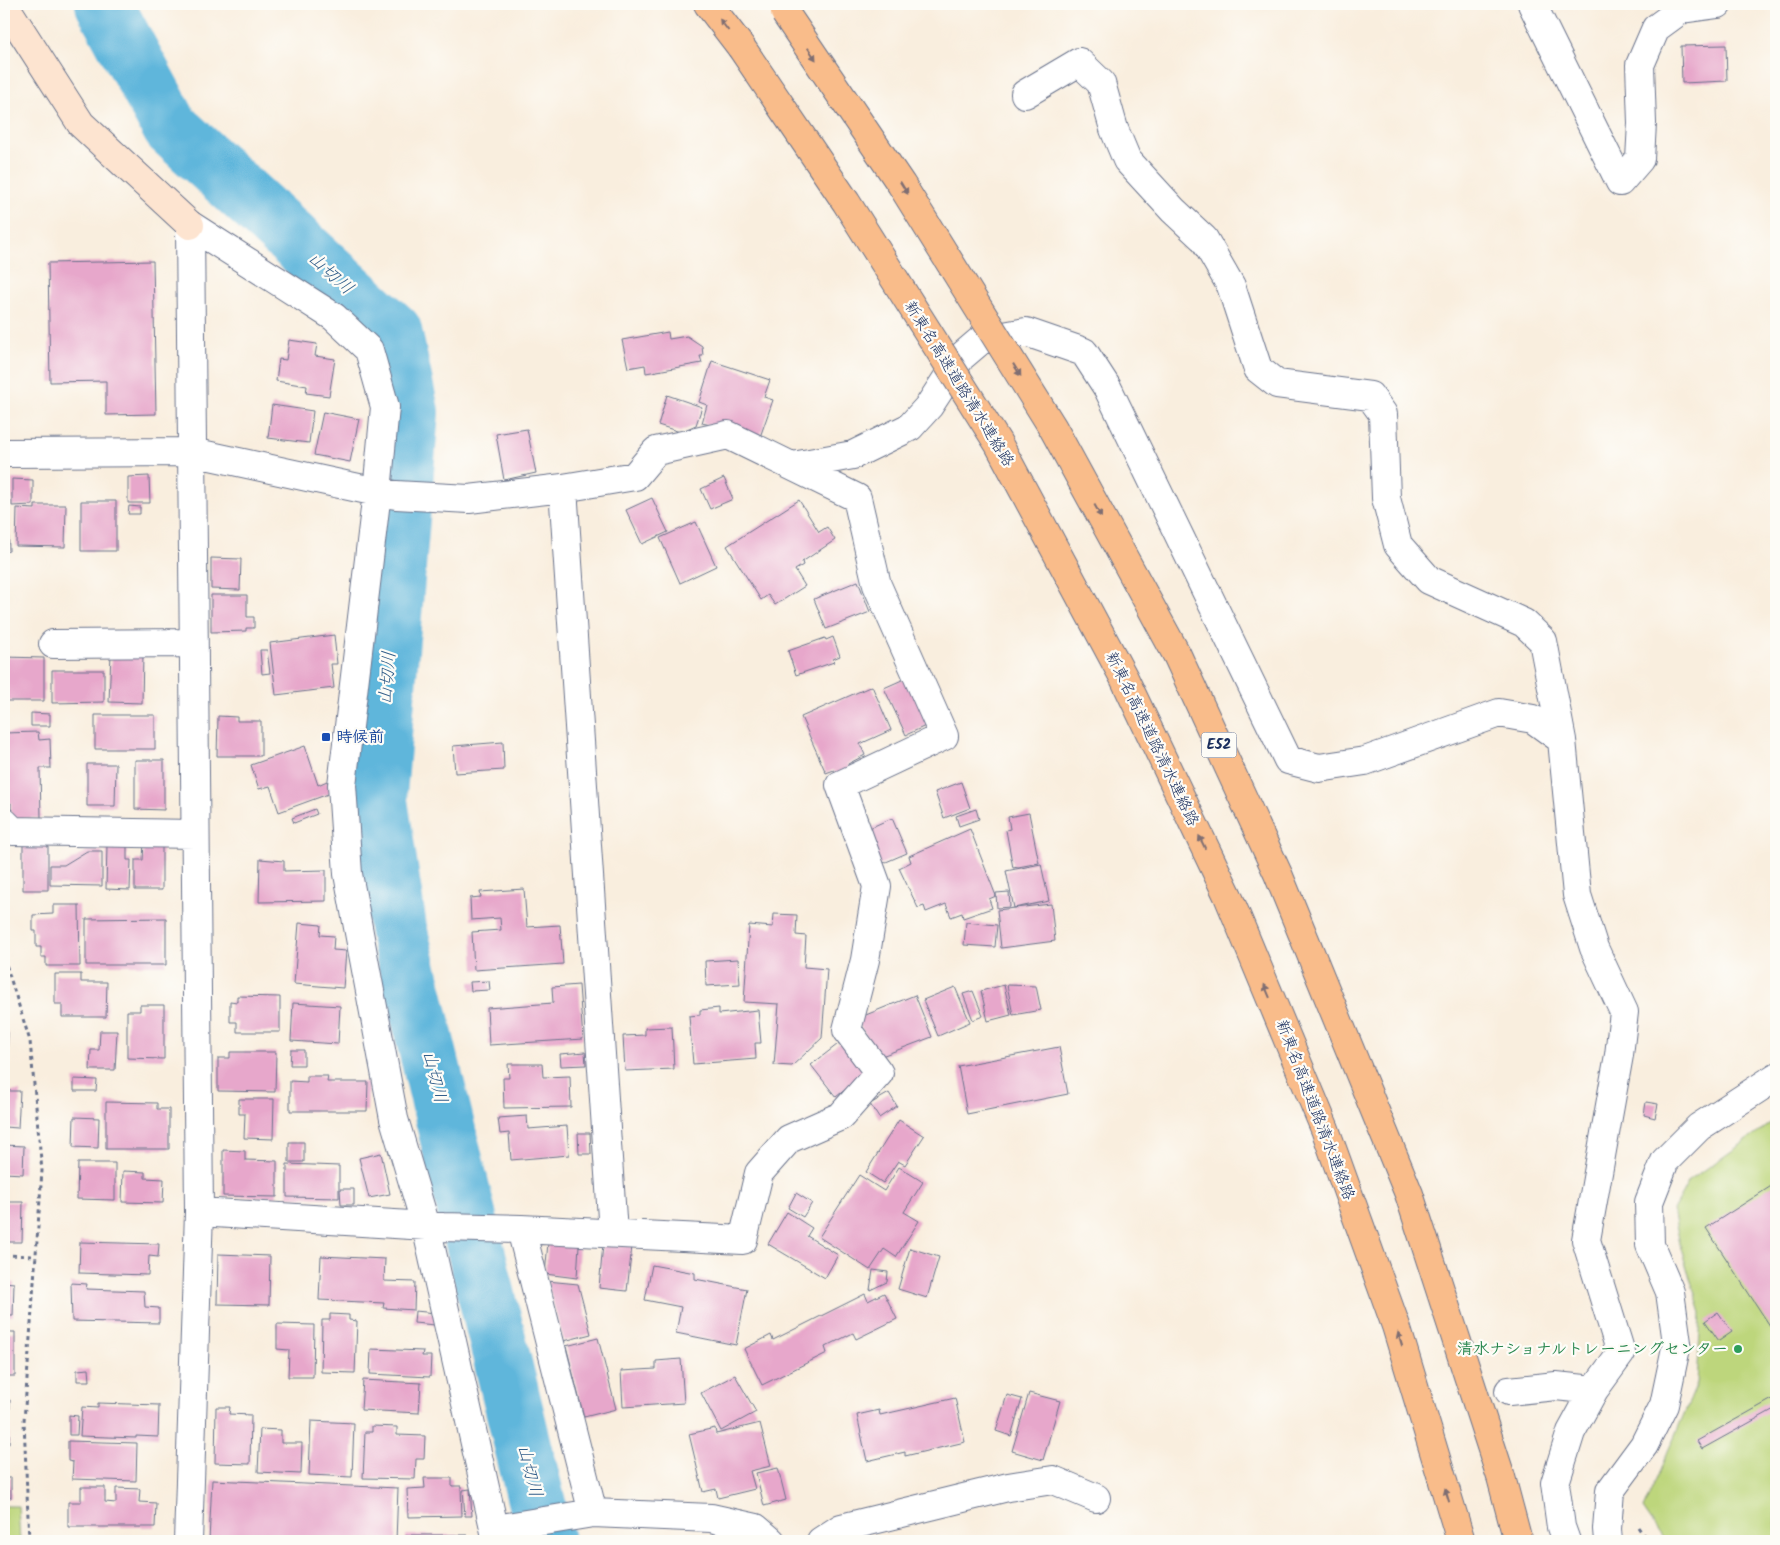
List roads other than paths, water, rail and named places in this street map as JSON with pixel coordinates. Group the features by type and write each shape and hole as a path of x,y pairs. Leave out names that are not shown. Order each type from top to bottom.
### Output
{"highway":[{"name":"新東名高速道路清水連絡路","path":"708,4 741,47 846,202 998,444 1128,687 1228,896 1325,1129 1396,1326 1461,1541"},
{"name":"E52","path":"781,9 901,184 1053,428 1177,655 1278,874 1409,1194 1501,1477 1518,1541"}],"street":[{"path":"1532,4 1620,182 1640,159 1642,123 1640,65 1656,28 1682,9 1718,4"},
{"path":"5,10 81,124 190,226 334,317 369,350 385,407 387,493 342,785 348,874 394,1119 435,1227 502,1532 588,1513 711,1518 756,1528 771,1541"},
{"path":"1025,94 1079,62 1101,83 1114,129 1127,160 1173,210 1204,239 1227,278 1258,369 1277,384 1370,396 1383,414 1386,498 1398,545 1429,580 1524,623 1543,641 1562,740 1577,895 1594,948 1624,1012 1619,1055 1586,1240 1620,1354 1594,1390 1570,1432 1555,1483 1561,1527 1566,1541"},
{"path":"188,1541 199,1212 190,226"},
{"path":"793,466 852,455 910,427 928,406 962,357 982,340 1026,332 1084,352 1108,389 1288,760 1319,768 1365,761 1499,713 1533,718 1562,740"},
{"path":"4,453 192,452 387,493 469,499 563,488 635,476 656,451 728,435 857,498 877,584 944,736 840,785 877,886 865,960 847,1030 879,1073 841,1116 789,1139 759,1173 743,1240 613,1233 435,1227 199,1212"},
{"path":"563,488 613,1233"},
{"path":"53,644 193,642"},
{"path":"4,822 13,831 195,834"},
{"path":"1608,1541 1610,1491 1644,1445 1664,1406 1677,1343 1670,1292 1650,1245 1649,1202 1665,1161 1699,1127 1776,1077"},
{"path":"514,1229 588,1513"},
{"path":"1509,1391 1556,1386 1594,1390"},
{"path":"822,1541 841,1528 1008,1487 1053,1480 1096,1498"}],"waterway":[{"name":"山切川","path":"104,4 171,128 393,331 410,412 378,794 398,928 546,1541"}],"place":[{"name":"時候前","path":"326,737"},
{"name":"清水ナショナルトレーニングセンター","path":"1738,1349"}]}
